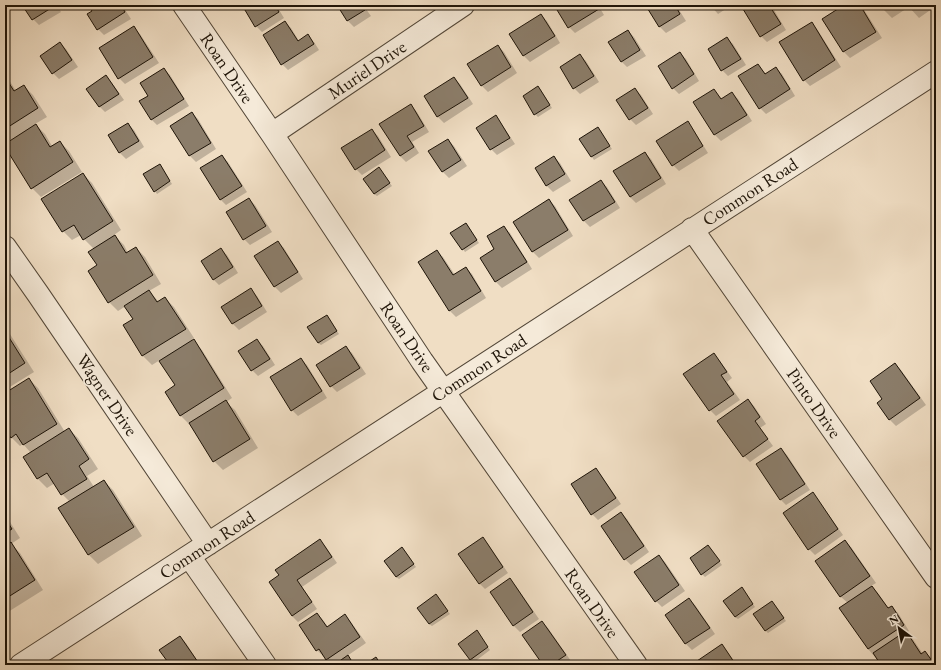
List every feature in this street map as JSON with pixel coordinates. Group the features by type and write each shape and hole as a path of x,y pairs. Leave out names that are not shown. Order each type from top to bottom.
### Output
{"street":[{"name":"Roan Drive","path":"184,5 272,134 422,361 636,665"},
{"name":"Muriel Drive","path":"272,134 463,5"},
{"name":"Common Road","path":"21,665 692,229 934,76"},
{"name":"Pinto Drive","path":"692,229 936,577"},
{"name":"Wagner Drive","path":"5,247 208,544"},
{"path":"189,556 265,665"}],"building":[{"path":"22,5 56,5 32,20"},
{"path":"88,5 121,5 125,12 97,30 87,14 92,11"},
{"path":"242,5 275,5 279,12 255,27"},
{"path":"337,5 362,5 365,10 347,21"},
{"path":"554,5 597,5 599,9 568,28"},
{"path":"675,5 680,14 659,27 646,6"},
{"path":"749,5 769,5 781,24 760,37 743,9"},
{"path":"844,5 860,5 876,32 843,52 822,19"},
{"path":"541,14 555,36 523,56 509,34"},
{"path":"285,21 298,41 308,34 314,44 281,65 263,35"},
{"path":"812,22 835,60 803,81 779,42"},
{"path":"134,26 153,57 118,79 99,48"},
{"path":"628,30 640,50 621,62 608,42"},
{"path":"727,37 741,59 721,71 708,49"},
{"path":"60,42 72,60 52,74 40,56"},
{"path":"498,45 511,67 481,86 467,64"},
{"path":"680,52 694,74 672,89 658,66"},
{"path":"580,54 594,76 573,89 560,67"},
{"path":"758,64 765,74 776,67 790,89 759,109 738,76"},
{"path":"164,68 184,99 151,120 139,101 148,96 140,83"},
{"path":"106,75 119,94 99,107 86,89"},
{"path":"5,77 14,91 24,85 38,108 5,129"},
{"path":"454,77 468,98 437,117 424,96"},
{"path":"538,86 550,105 534,115 523,96"},
{"path":"635,88 648,108 629,120 616,100"},
{"path":"714,89 721,99 732,92 747,115 714,135 693,102"},
{"path":"411,104 424,126 407,136 414,147 400,156 379,124"},
{"path":"192,112 211,143 189,156 170,126"},
{"path":"496,115 510,138 490,150 476,128"},
{"path":"688,121 703,146 672,166 656,141"},
{"path":"128,123 139,141 119,153 108,135"},
{"path":"36,124 50,147 60,141 73,162 31,189 5,147 5,144"},
{"path":"598,127 610,146 591,157 579,139"},
{"path":"372,129 385,150 355,170 341,148"},
{"path":"448,139 461,160 442,172 428,151"},
{"path":"645,152 661,178 630,197 613,171"},
{"path":"222,155 242,186 220,200 200,168"},
{"path":"554,156 565,174 546,186 535,168"},
{"path":"160,164 170,181 154,192 143,174"},
{"path":"379,167 390,183 374,194 363,179"},
{"path":"83,173 113,221 83,240 74,225 62,232 41,199"},
{"path":"601,180 615,202 583,221 569,200"},
{"path":"249,198 266,226 243,240 226,212"},
{"path":"549,199 568,230 532,252 513,222"},
{"path":"466,223 477,240 462,250 450,233"},
{"path":"504,226 527,262 495,282 480,258 494,249 487,236"},
{"path":"115,235 126,253 136,247 153,275 108,303 88,271 97,265 88,252"},
{"path":"278,241 298,272 274,287 254,256"},
{"path":"221,248 233,267 213,280 201,261"},
{"path":"437,250 453,275 466,267 481,291 449,311 418,262"},
{"path":"251,288 262,306 232,324 221,307"},
{"path":"149,290 157,302 165,297 186,329 142,356 123,325 133,319 124,306"},
{"path":"327,315 337,331 318,343 307,327"},
{"path":"5,331 25,363 5,376"},
{"path":"194,339 224,388 180,416 165,392 175,385 159,361"},
{"path":"257,339 270,359 251,371 238,351"},
{"path":"346,346 360,368 330,387 316,365"},
{"path":"714,353 727,372 721,375 734,394 709,411 683,374"},
{"path":"301,358 322,391 291,411 270,377"},
{"path":"895,363 920,398 889,420 877,403 882,399 870,381"},
{"path":"29,378 57,424 23,445 16,434 11,438 5,429 5,393"},
{"path":"748,399 760,417 755,421 768,439 743,457 717,421"},
{"path":"226,400 250,439 213,462 189,423"},
{"path":"69,428 89,459 79,466 87,479 61,495 47,473 37,479 23,457"},
{"path":"781,448 805,484 780,500 756,464"},
{"path":"596,468 616,498 591,515 571,484"},
{"path":"104,480 134,527 88,555 58,508"},
{"path":"813,492 838,529 808,550 783,513"},
{"path":"621,512 644,546 624,560 601,526"},
{"path":"5,518 12,529 5,533"},
{"path":"483,537 503,567 479,584 458,554"},
{"path":"320,539 332,557 297,580 312,602 292,616 269,582 279,575 275,570"},
{"path":"845,540 870,576 840,597 815,561"},
{"path":"11,542 35,580 5,599 5,546"},
{"path":"708,545 720,561 701,575 690,558"},
{"path":"402,547 414,564 396,577 384,561"},
{"path":"659,555 679,585 655,602 634,572"},
{"path":"510,578 533,612 513,626 490,592"},
{"path":"872,586 888,608 892,606 904,625 868,649 839,608"},
{"path":"742,587 753,604 735,617 723,601"},
{"path":"436,594 448,611 429,624 417,608"},
{"path":"689,598 710,628 685,644 665,615"},
{"path":"772,601 784,618 765,631 753,614"},
{"path":"317,613 327,627 345,614 360,637 326,660 319,649 316,651 299,625"},
{"path":"542,621 566,655 551,665 543,665 522,635"},
{"path":"477,630 488,647 470,660 458,644"},
{"path":"906,631 921,654 925,651 935,665 881,665 873,653"},
{"path":"180,636 200,665 170,665 159,650"},
{"path":"722,644 736,665 700,665 697,661"},
{"path":"348,655 354,665 334,665"},
{"path":"376,657 381,665 364,665"}]}
